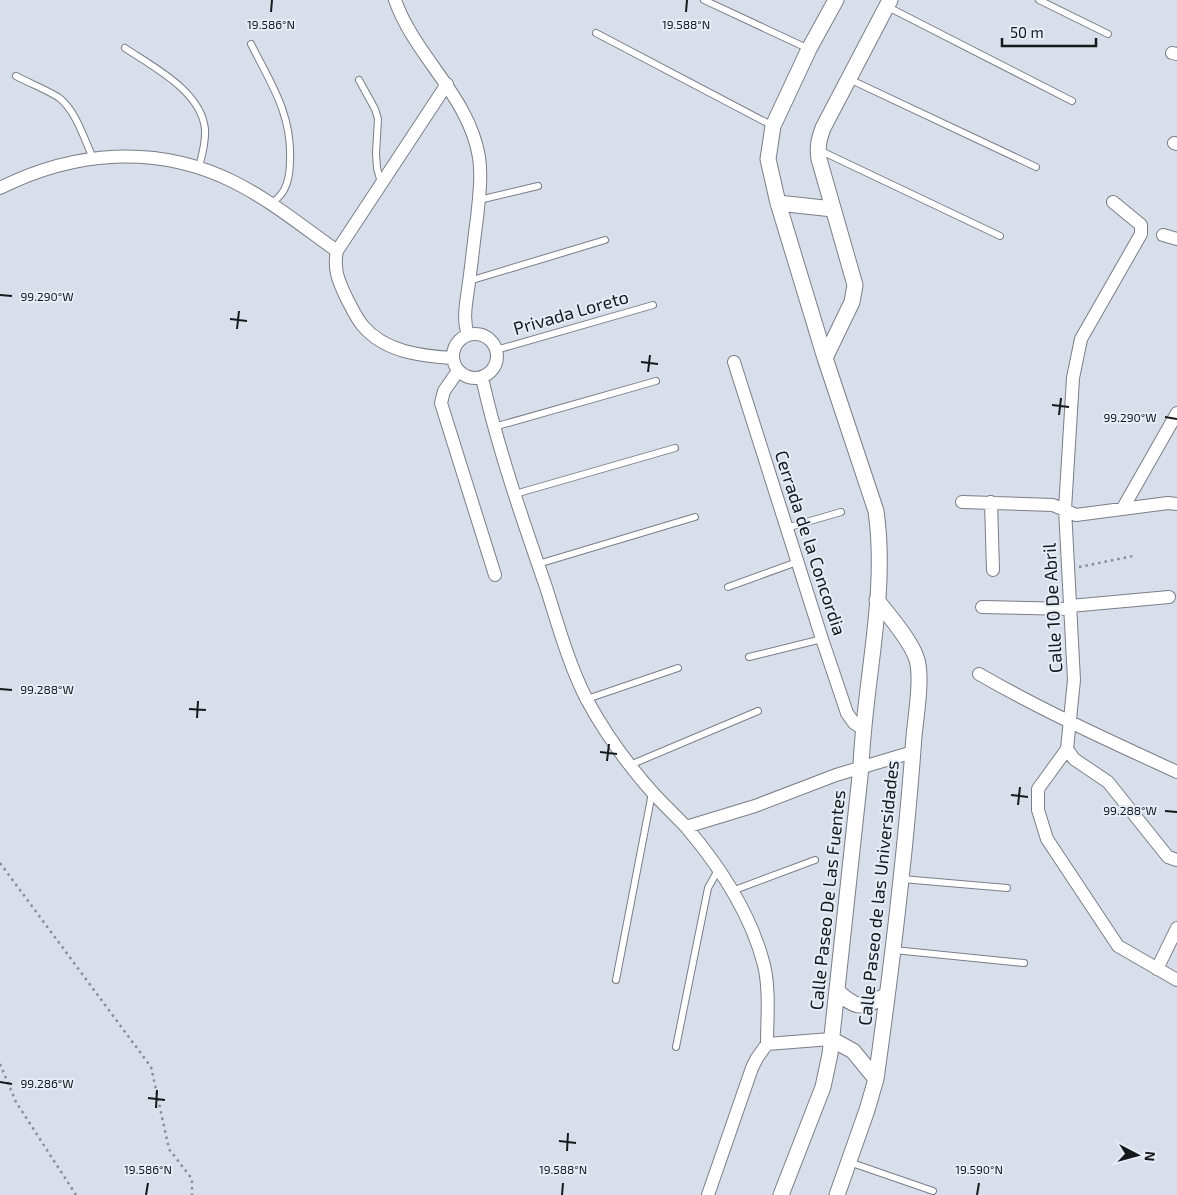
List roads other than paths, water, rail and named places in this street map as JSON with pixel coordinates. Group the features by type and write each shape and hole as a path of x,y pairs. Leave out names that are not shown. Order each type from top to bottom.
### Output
{"street":[{"path":"395,0 410,34 447,84 467,119 475,138 480,167 479,200 465,320 468,335"},
{"name":"Calle Paseo De Las Fuentes","path":"781,1195 823,1088 830,1054 861,767 863,729 877,600 880,537 876,511 824,358 778,203 768,159 773,126 809,49 836,0"},
{"path":"824,358 852,302 855,285 819,159 818,149 823,128 888,3"},
{"path":"447,84 337,251 335,270 343,290 369,333 398,350 423,356 452,358"},
{"path":"0,188 24,176 62,164 93,158 145,157 199,167 232,181 271,205 337,251"},
{"name":"Calle 10 De Abril","path":"1113,202 1141,225 1141,234 1081,339 1073,378 1065,509 1074,680 1067,749 1038,789 1038,810 1047,838 1118,946 1157,969"},
{"path":"778,203 833,208"},
{"path":"1163,235 1177,239"},
{"path":"475,334 488,338 496,350 497,356 493,370 482,378 469,378 458,371 452,358 456,343 468,335 475,334"},
{"name":"Cerrada de la Concordia","path":"734,362 847,713 854,723 863,729"},
{"path":"458,371 444,391 441,403 495,575"},
{"path":"482,378 493,427 570,660 587,699 608,735 630,765 652,792 686,827 719,869 750,928 764,964 767,1044 752,1068 708,1195"},
{"path":"1123,508 1177,413"},
{"path":"962,502 1053,505 1076,515 1168,503 1177,504"},
{"path":"991,502 993,570"},
{"path":"982,607 1070,608 1169,597"},
{"name":"Calle Paseo de las Universidades","path":"837,1195 876,1079 901,879 919,671 916,657 899,629 877,600"},
{"path":"979,674 1070,723 1177,772"},
{"path":"1067,749 1074,759 1108,782 1168,857 1177,860"},
{"path":"686,827 755,806 836,775 913,752"},
{"path":"1177,928 1157,969 1177,980"},
{"path":"837,991 848,1002 857,1006 869,1004 887,995"},
{"path":"767,1044 831,1040 853,1051 876,1079"}],"lane":[{"path":"704,0 809,49"},
{"path":"1039,0 1108,34"},
{"path":"888,3 1072,101"},
{"path":"596,33 773,126"},
{"path":"251,44 282,104 290,132 288,181 283,191 271,205"},
{"path":"125,48 183,88 197,107 205,126 206,139 199,167"},
{"path":"16,76 58,98 65,104 74,117 93,158"},
{"path":"849,79 1036,167"},
{"path":"359,80 375,109 378,119 376,153 381,183"},
{"path":"818,149 1000,236"},
{"path":"479,200 538,186"},
{"path":"469,281 605,240"},
{"name":"Privada Loreto","path":"496,350 653,305"},
{"path":"493,427 656,381"},
{"path":"515,494 675,448"},
{"path":"786,528 841,512"},
{"path":"538,564 695,517"},
{"path":"728,587 797,562"},
{"path":"749,657 822,639"},
{"path":"587,699 678,668"},
{"path":"630,765 758,711"},
{"path":"616,980 652,792"},
{"path":"732,891 815,860"},
{"path":"676,1047 708,888 719,869"},
{"path":"901,879 1007,888"},
{"path":"893,950 1024,963"},
{"path":"849,1162 933,1191"}]}
